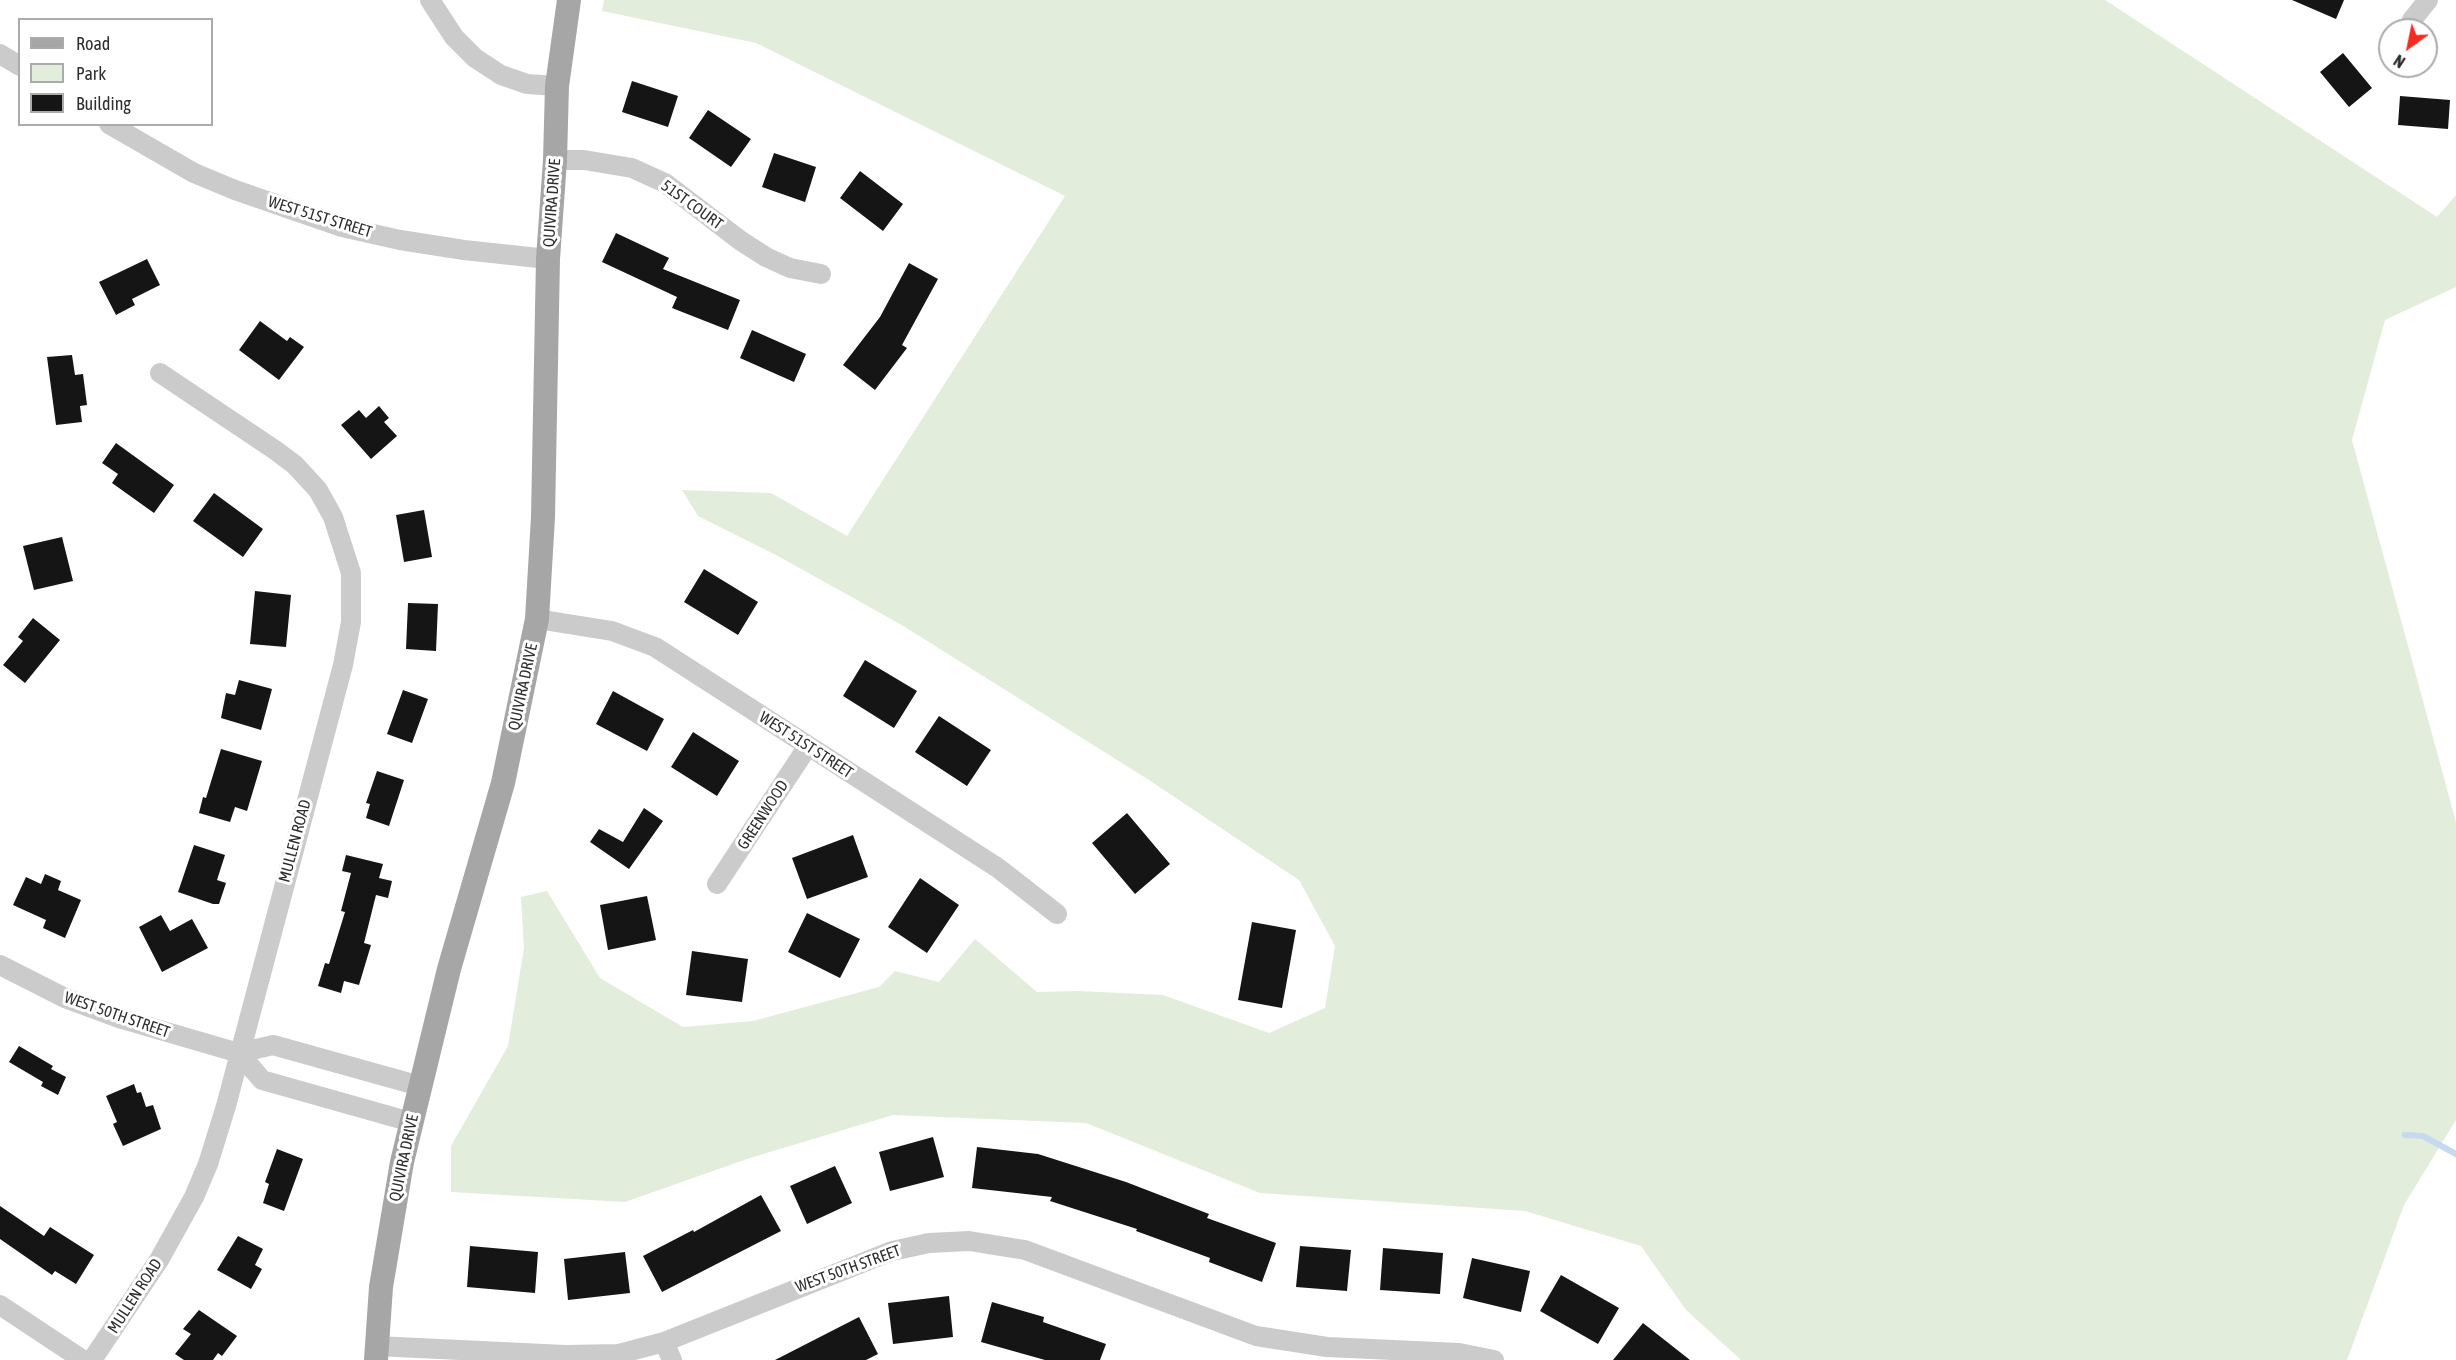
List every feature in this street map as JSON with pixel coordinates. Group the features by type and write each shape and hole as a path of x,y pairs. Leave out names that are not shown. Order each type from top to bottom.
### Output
{"main road":[{"name":"QUIVIRA DRIVE","path":"376,1353 388,1235 411,1122 449,969 503,783 537,619 543,517 548,259 555,160 557,86 569,0"}],"street":[{"path":"430,0 454,37 475,58 501,75 527,84 557,86"},
{"path":"2414,18 2428,0"},
{"path":"0,54 18,65"},
{"name":"WEST 51ST STREET","path":"112,126 194,173 235,190 342,227 400,240 464,250 548,259"},
{"name":"51ST COURT","path":"555,160 584,160 632,168 666,183 741,241 766,257 790,268 820,274"},
{"name":"MULLEN ROAD","path":"92,1360 149,1276 194,1197 208,1164 240,1053 343,665 351,622 351,573 333,517 318,490 295,465 160,373"},
{"name":"WEST 51ST STREET","path":"537,619 612,631 655,647 998,868 1057,914"},
{"name":"GREENWOOD","path":"717,884 808,746"},
{"name":"WEST 50TH STREET","path":"0,965 65,998 122,1019 240,1053 273,1045 420,1086"},
{"path":"240,1053 262,1080 411,1122"},
{"name":"WEST 50TH STREET","path":"376,1353 600,1356 619,1354 664,1342 892,1251 929,1243 969,1241 1025,1250 1256,1336 1327,1347 1460,1353 1494,1360"},
{"path":"0,1305 83,1360"},
{"path":"664,1342 672,1360"}],"green space":[{"path":"604,0 2105,0 2437,217 2456,195 2456,287 2385,320 2352,440 2456,822 2456,1120 2404,1205 2347,1360 1741,1360 1686,1310 1641,1246 1525,1211 1260,1193 1086,1123 893,1115 750,1158 625,1202 451,1192 451,1146 508,1046 524,948 521,897 547,891 600,978 683,1027 753,1021 879,987 895,971 939,982 975,939 1037,992 1078,991 1163,995 1269,1033 1325,1008 1335,946 1299,880 1149,780 900,624 776,555 698,516 682,490 771,493 847,536 1065,196 756,43 602,11"}],"building":[{"path":"2292,0 2344,0 2336,19"},
{"path":"2343,53 2372,88 2349,107 2320,72"},
{"path":"632,81 678,96 668,127 622,112"},
{"path":"2400,96 2450,100 2448,129 2398,125"},
{"path":"708,110 751,139 731,167 689,138"},
{"path":"774,153 816,167 805,202 762,187"},
{"path":"860,171 903,204 883,231 840,198"},
{"path":"616,233 669,258 663,269 740,300 728,330 672,308 677,297 602,262"},
{"path":"147,259 160,285 132,299 135,305 116,315 99,282"},
{"path":"909,263 938,279 902,345 907,348 875,390 843,365 880,317"},
{"path":"260,321 287,341 290,337 304,347 279,380 239,350"},
{"path":"752,330 806,354 794,382 740,358"},
{"path":"72,355 75,375 83,374 87,405 80,406 82,422 56,425 47,357"},
{"path":"379,406 389,418 384,422 397,436 371,459 341,425 359,410 366,418"},
{"path":"116,443 174,485 154,513 112,483 118,474 102,463"},
{"path":"214,493 263,529 243,557 193,521"},
{"path":"424,510 432,557 404,562 396,515"},
{"path":"62,537 73,581 34,590 23,546"},
{"path":"704,569 758,602 738,635 684,602"},
{"path":"255,591 291,595 286,647 250,644"},
{"path":"408,603 438,604 436,651 406,649"},
{"path":"33,618 60,640 25,683 3,665 23,641 18,637"},
{"path":"865,660 917,691 894,728 843,696"},
{"path":"239,680 272,689 261,730 221,718 226,693 235,695"},
{"path":"403,690 428,699 412,743 387,734"},
{"path":"613,691 664,719 647,751 596,724"},
{"path":"939,716 991,750 967,786 915,752"},
{"path":"693,732 739,761 717,796 671,767"},
{"path":"221,749 262,761 247,811 235,807 230,822 199,813"},
{"path":"377,771 404,780 389,826 366,818 370,804 366,803"},
{"path":"644,808 663,821 629,869 590,842 599,829 623,842"},
{"path":"1127,813 1170,864 1135,894 1092,843"},
{"path":"853,835 868,877 807,899 792,858"},
{"path":"194,845 225,855 217,880 226,883 219,904 178,892"},
{"path":"346,855 383,864 379,878 392,881 388,898 376,895 364,943 371,945 359,985 344,981 341,993 318,986 325,963 329,964 345,912 341,911 351,873 342,871"},
{"path":"45,874 61,881 58,890 81,900 65,938 43,928 46,920 13,905 26,877 41,884"},
{"path":"920,878 959,905 927,953 888,927"},
{"path":"647,896 656,940 608,950 600,905"},
{"path":"807,913 860,939 840,978 788,952"},
{"path":"161,915 170,931 192,919 208,948 162,972 139,927"},
{"path":"1252,922 1296,930 1282,1008 1238,1000"},
{"path":"692,951 748,959 742,1002 686,995"},
{"path":"19,1046 53,1066 51,1069 66,1077 58,1095 41,1086 43,1082 9,1062"},
{"path":"134,1084 137,1093 141,1092 146,1107 153,1105 161,1129 123,1146 113,1124 117,1122 106,1096"},
{"path":"933,1137 944,1177 890,1191 879,1152"},
{"path":"977,1147 1038,1154 1126,1182 1209,1214 1207,1218 1276,1243 1262,1282 1209,1262 1210,1258 1136,1231 1137,1229 1050,1201 1052,1197 972,1188"},
{"path":"277,1149 303,1159 284,1211 263,1203 269,1184 265,1182"},
{"path":"835,1166 852,1203 807,1224 790,1186"},
{"path":"761,1195 781,1231 662,1292 643,1256 693,1230 694,1232"},
{"path":"0,1206 44,1236 50,1227 94,1255 76,1284 55,1271 52,1275 0,1239"},
{"path":"238,1236 263,1249 255,1265 262,1269 251,1289 217,1270"},
{"path":"470,1246 538,1252 535,1293 467,1287"},
{"path":"1300,1246 1351,1250 1347,1291 1296,1287"},
{"path":"1383,1248 1443,1253 1440,1294 1380,1290"},
{"path":"625,1252 630,1293 568,1300 564,1259"},
{"path":"1472,1258 1530,1271 1521,1312 1463,1298"},
{"path":"1561,1275 1619,1308 1598,1344 1540,1311"},
{"path":"949,1296 953,1337 893,1344 888,1303"},
{"path":"992,1302 1044,1317 1043,1322 1106,1344 1100,1360 1045,1360 981,1342"},
{"path":"199,1310 237,1336 222,1356 218,1353 213,1360 184,1360 175,1354 191,1334 183,1329"},
{"path":"859,1317 878,1354 866,1360 775,1360"},
{"path":"1643,1323 1690,1360 1613,1360"}],"waterway":[{"path":"2405,1135 2423,1136 2456,1154"}]}
